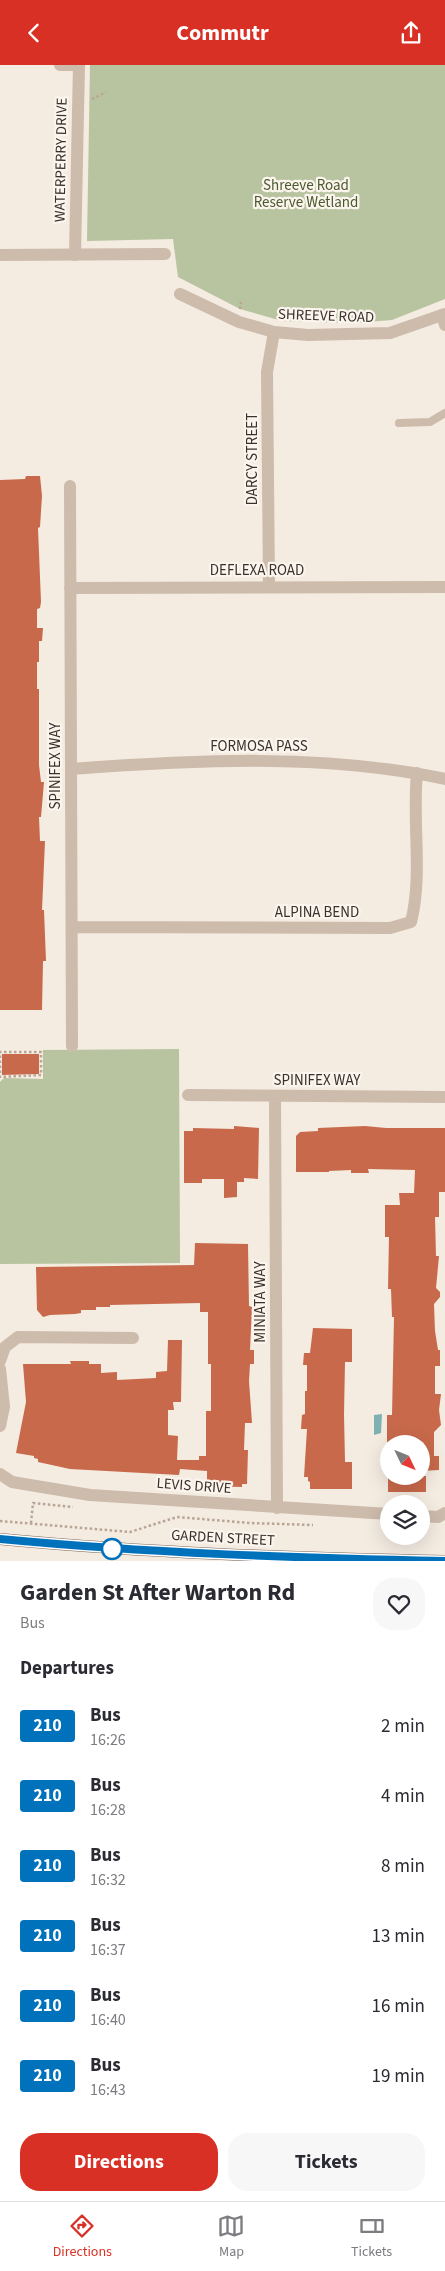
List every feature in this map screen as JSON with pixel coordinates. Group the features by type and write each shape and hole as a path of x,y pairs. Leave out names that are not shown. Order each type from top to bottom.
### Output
{"main road":[{"name":"GARDEN STREET","path":"0,1539 130,1550 313,1559 445,1561"}],"street":[{"path":"60,65 79,65"},
{"name":"WATERPERRY DRIVE","path":"75,255 79,65"},
{"path":"0,255 166,254"},
{"name":"SHREEVE ROAD","path":"180,294 239,322 274,332 308,335 390,333 444,318"},
{"name":"DARCY STREET","path":"269,586 267,372 274,332"},
{"name":"SPINIFEX WAY","path":"70,486 72,1046"},
{"name":"DEFLEXA ROAD","path":"70,589 269,586 445,587"},
{"name":"FORMOSA PASS","path":"71,769 179,761 304,762 417,773 445,779"},
{"name":"ALPINA BEND","path":"72,927 390,928 411,922 416,903 415,797 417,773"},
{"name":"SPINIFEX WAY","path":"188,1095 445,1097"},
{"name":"MINIATA WAY","path":"274,1096 277,1508"},
{"path":"0,1361 5,1347 18,1337 133,1338"},
{"path":"0,1369 4,1407 0,1426"},
{"name":"LEVIS DRIVE","path":"0,1474 12,1482 90,1495 380,1514"},
{"path":"430,1517 438,1517 445,1513"}],"lane":[{"path":"399,423 430,422 445,413"}],"path":[{"path":"0,1052 41,1052 41,1075 0,1077 0,1052"},
{"path":"31,1523 33,1503 82,1509"},
{"path":"0,1521 130,1531 177,1517 250,1523 313,1525"}],"green space":[{"name":"Shreeve Road Reserve Wetland","path":"90,65 445,65 445,299 392,320 353,323 282,321 240,309 178,277 173,239 87,241"},
{"path":"179,1049 180,1263 0,1264 0,1082 4,1078 43,1079 43,1050"}],"water":[{"path":"382,1414 381,1433 374,1435 374,1415"}],"building":[{"path":"26,476 40,476 42,496 40,527 38,528 41,602 40,608 37,609 37,628 43,628 42,641 39,641 37,689 39,689 39,765 41,782 44,782 41,817 39,817 40,841 45,841 42,910 44,910 46,961 43,961 42,1010 0,1010 0,480 25,479"},
{"path":"2,1054 39,1054 39,1074 2,1075"},
{"path":"234,1126 259,1128 258,1179 244,1178 244,1182 237,1182 237,1197 224,1198 224,1179 202,1179 202,1183 184,1183 184,1131 193,1131 193,1128 234,1129"},
{"path":"365,1126 445,1128 445,1192 439,1192 439,1217 435,1217 436,1256 439,1256 436,1288 440,1292 440,1297 434,1304 435,1331 438,1350 440,1350 440,1366 435,1366 435,1394 441,1394 439,1410 441,1425 434,1432 434,1456 439,1456 439,1470 430,1470 430,1435 387,1435 387,1415 392,1415 394,1317 392,1317 391,1289 388,1289 389,1237 385,1237 385,1205 400,1205 399,1193 414,1193 415,1170 368,1169 369,1173 351,1173 351,1170 296,1172 296,1136 300,1132 318,1131 318,1128"},
{"path":"195,1243 248,1244 249,1306 252,1307 250,1350 254,1350 254,1364 250,1364 249,1381 252,1423 245,1423 244,1450 248,1450 247,1484 242,1484 242,1487 207,1486 207,1471 180,1469 179,1475 70,1469 38,1462 38,1459 34,1458 34,1456 16,1453 26,1402 23,1364 71,1364 70,1361 89,1361 89,1364 101,1364 101,1373 117,1372 117,1380 156,1378 156,1372 167,1371 168,1340 182,1340 181,1402 173,1402 174,1410 168,1410 168,1435 178,1436 177,1460 199,1460 199,1456 206,1456 206,1411 211,1411 211,1364 208,1364 208,1312 200,1312 200,1303 110,1305 110,1307 96,1307 96,1310 81,1310 81,1313 43,1317 37,1310 36,1267 194,1265"},
{"path":"313,1328 352,1329 352,1362 345,1362 344,1414 345,1462 352,1462 352,1489 310,1489 308,1477 304,1477 307,1429 301,1429 302,1415 305,1414 307,1365 303,1365 304,1353 310,1353"},
{"path":"388,1485 426,1485 426,1492 388,1492"}],"bus line":[{"name":"210","path":"0,1539 102,1548 313,1559 445,1561"}]}
